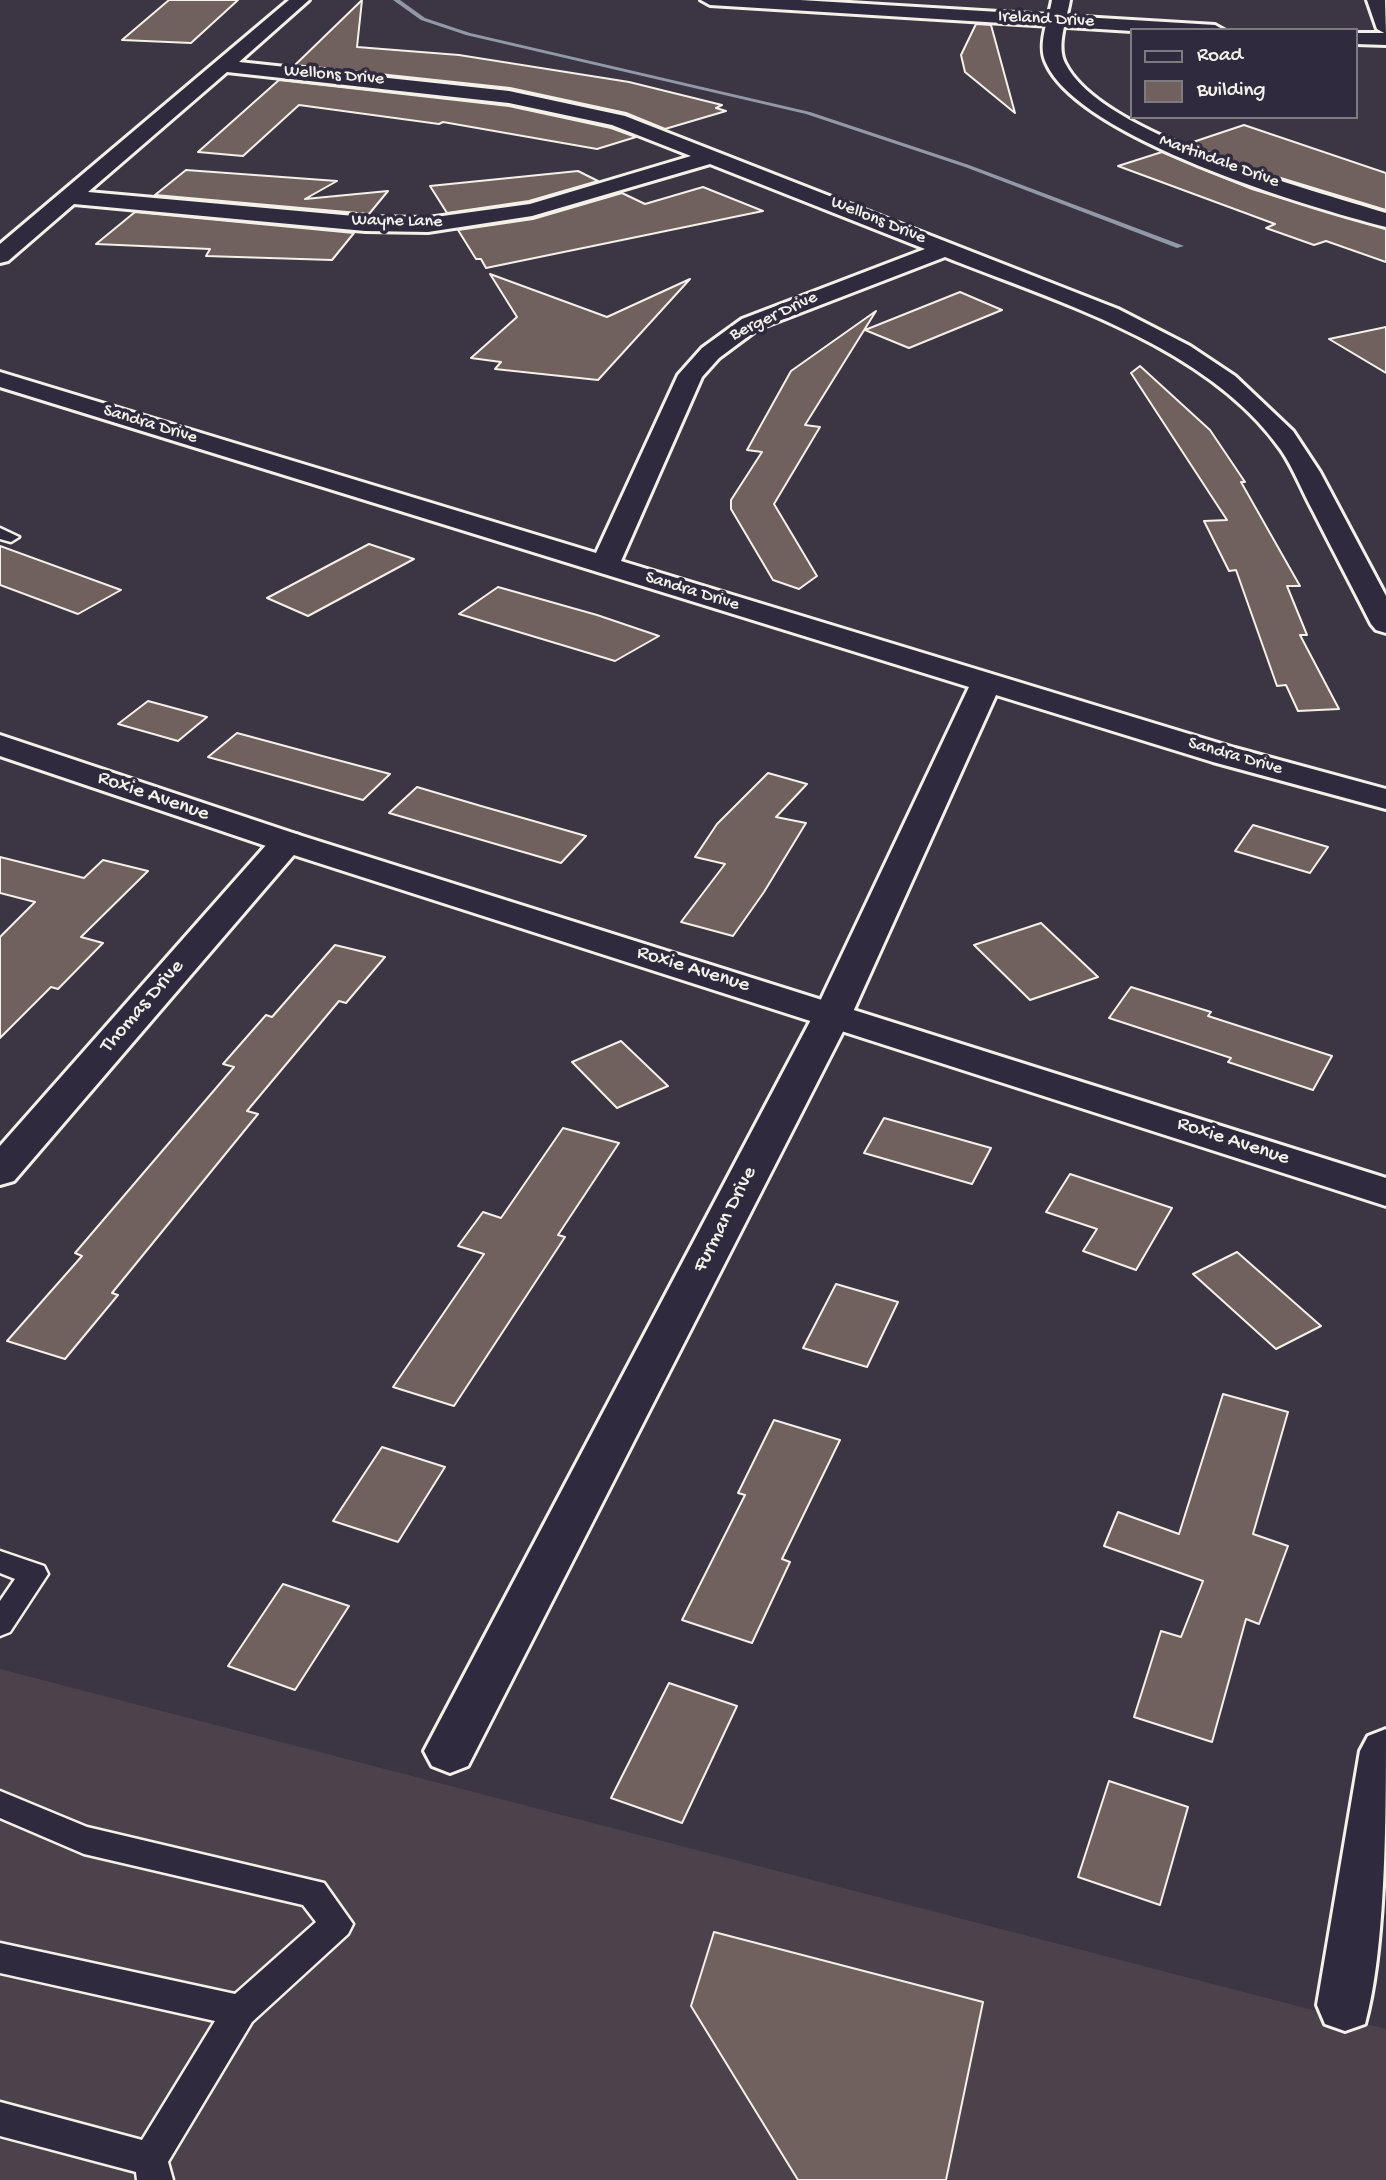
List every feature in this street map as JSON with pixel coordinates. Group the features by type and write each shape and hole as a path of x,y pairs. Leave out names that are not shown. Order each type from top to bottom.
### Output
{"street":[{"path":"0,256 300,0"},
{"name":"Ireland Drive","path":"710,0 1179,28"},
{"name":"Martindale Drive","path":"1061,0 1052,50 1055,64 1065,80 1104,112 1135,130 1193,155 1386,220"},
{"path":"1376,0 1386,29"},
{"path":"1358,38 1386,40"},
{"name":"Wellons Drive","path":"223,66 383,81 509,97 618,120 946,248 1150,333 1234,387 1283,435 1304,466 1386,624"},
{"name":"Wayne Lane","path":"71,197 365,224 428,225 532,210 714,156"},
{"name":"Berger Drive","path":"605,565 690,375 722,341 750,324 946,248"},
{"name":"Sandra Drive","path":"0,379 1224,755 1386,799"},
{"name":"Furman Drive","path":"450,1751 833,1014 987,682"},
{"name":"Roxie Avenue","path":"2,748 287,842 1386,1192"},
{"name":"Thomas Drive","path":"0,1172 287,842"},
{"path":"1345,2005 1386,1751"}],"lane":[{"path":"0,1562 34,1574 0,1624"},
{"path":"0,1804 84,1840 313,1893 337,1924 240,2011 153,2170 0,2119"},
{"path":"0,1958 240,2011"}],"shaded area":[{"path":"0,1669 1386,2029 1386,2180 0,2180"}],"building":[{"path":"169,0 238,0 191,43 122,40"},
{"path":"362,0 357,47 459,55 629,82 722,105 716,108 726,111 665,129 626,113 510,88 295,65"},
{"path":"976,24 991,25 1015,113 965,72 961,55"},
{"path":"279,80 509,106 611,128 636,137 597,149 443,122 439,124 299,105 243,156 198,152"},
{"path":"1244,125 1386,173 1386,210 1261,172 1187,144"},
{"path":"1162,152 1252,189 1386,229 1386,262 1326,241 1314,245 1266,228 1275,224 1118,166"},
{"path":"186,170 337,181 305,199 388,191 369,214 155,195"},
{"path":"578,171 598,181 529,201 447,213 430,186"},
{"path":"703,187 763,211 486,268 481,259 476,259 458,230 533,219 622,193 645,204"},
{"path":"135,212 354,233 332,260 206,256 210,249 96,244"},
{"path":"490,274 607,317 690,279 598,380 495,369 501,362 471,358 517,317"},
{"path":"960,292 1002,310 909,348 865,330"},
{"path":"876,311 805,425 820,427 774,504 817,576 799,589 773,580 731,509 731,500 762,452 747,450 791,371"},
{"path":"1386,327 1386,373 1329,339"},
{"path":"1140,366 1210,430 1245,482 1241,482 1300,586 1287,586 1307,635 1300,635 1339,709 1298,711 1286,685 1277,686 1236,570 1229,571 1204,521 1227,520 1131,373"},
{"path":"369,544 414,559 308,616 267,598"},
{"path":"0,546 121,590 78,614 0,585"},
{"path":"498,587 659,636 615,661 459,614"},
{"path":"148,701 207,717 178,741 118,724"},
{"path":"237,733 390,774 363,800 208,757"},
{"path":"768,773 807,784 776,817 806,823 764,892 733,936 681,922 725,864 695,857 717,824"},
{"path":"417,787 586,836 561,863 389,813"},
{"path":"1253,825 1328,847 1310,873 1235,851"},
{"path":"0,857 84,878 103,860 148,871 81,937 103,943 58,989 51,987 0,1038 0,937 35,902 0,893"},
{"path":"1041,923 1098,977 1030,1000 974,945"},
{"path":"335,945 385,957 346,1003 339,1001 247,1111 258,1114 112,1293 118,1295 65,1359 7,1341 82,1256 75,1253 234,1067 223,1064 266,1015 272,1017"},
{"path":"1131,987 1211,1012 1208,1016 1332,1056 1313,1090 1228,1062 1231,1058 1109,1018"},
{"path":"621,1041 668,1086 617,1108 572,1062"},
{"path":"884,1118 991,1148 972,1184 864,1153"},
{"path":"563,1128 619,1143 558,1235 565,1237 454,1406 393,1387 484,1254 458,1246 483,1212 501,1218"},
{"path":"1070,1174 1172,1208 1136,1270 1083,1251 1097,1229 1046,1212"},
{"path":"1237,1252 1321,1326 1276,1349 1193,1274"},
{"path":"836,1284 898,1302 867,1367 803,1348"},
{"path":"1223,1394 1288,1412 1253,1534 1288,1546 1259,1624 1246,1619 1212,1742 1134,1717 1161,1631 1181,1637 1203,1581 1104,1546 1118,1512 1179,1534"},
{"path":"774,1420 840,1440 782,1559 790,1562 752,1643 682,1620 745,1495 738,1493"},
{"path":"382,1447 445,1467 398,1542 333,1521"},
{"path":"283,1584 349,1606 295,1690 228,1666"},
{"path":"669,1683 737,1706 682,1823 611,1798"},
{"path":"1109,1781 1188,1807 1160,1905 1078,1877"},
{"path":"714,1932 983,2002 946,2180 798,2180 691,2006"}],"waterway":[{"path":"396,0 423,19 468,34 808,113 967,166 1180,246"}]}
